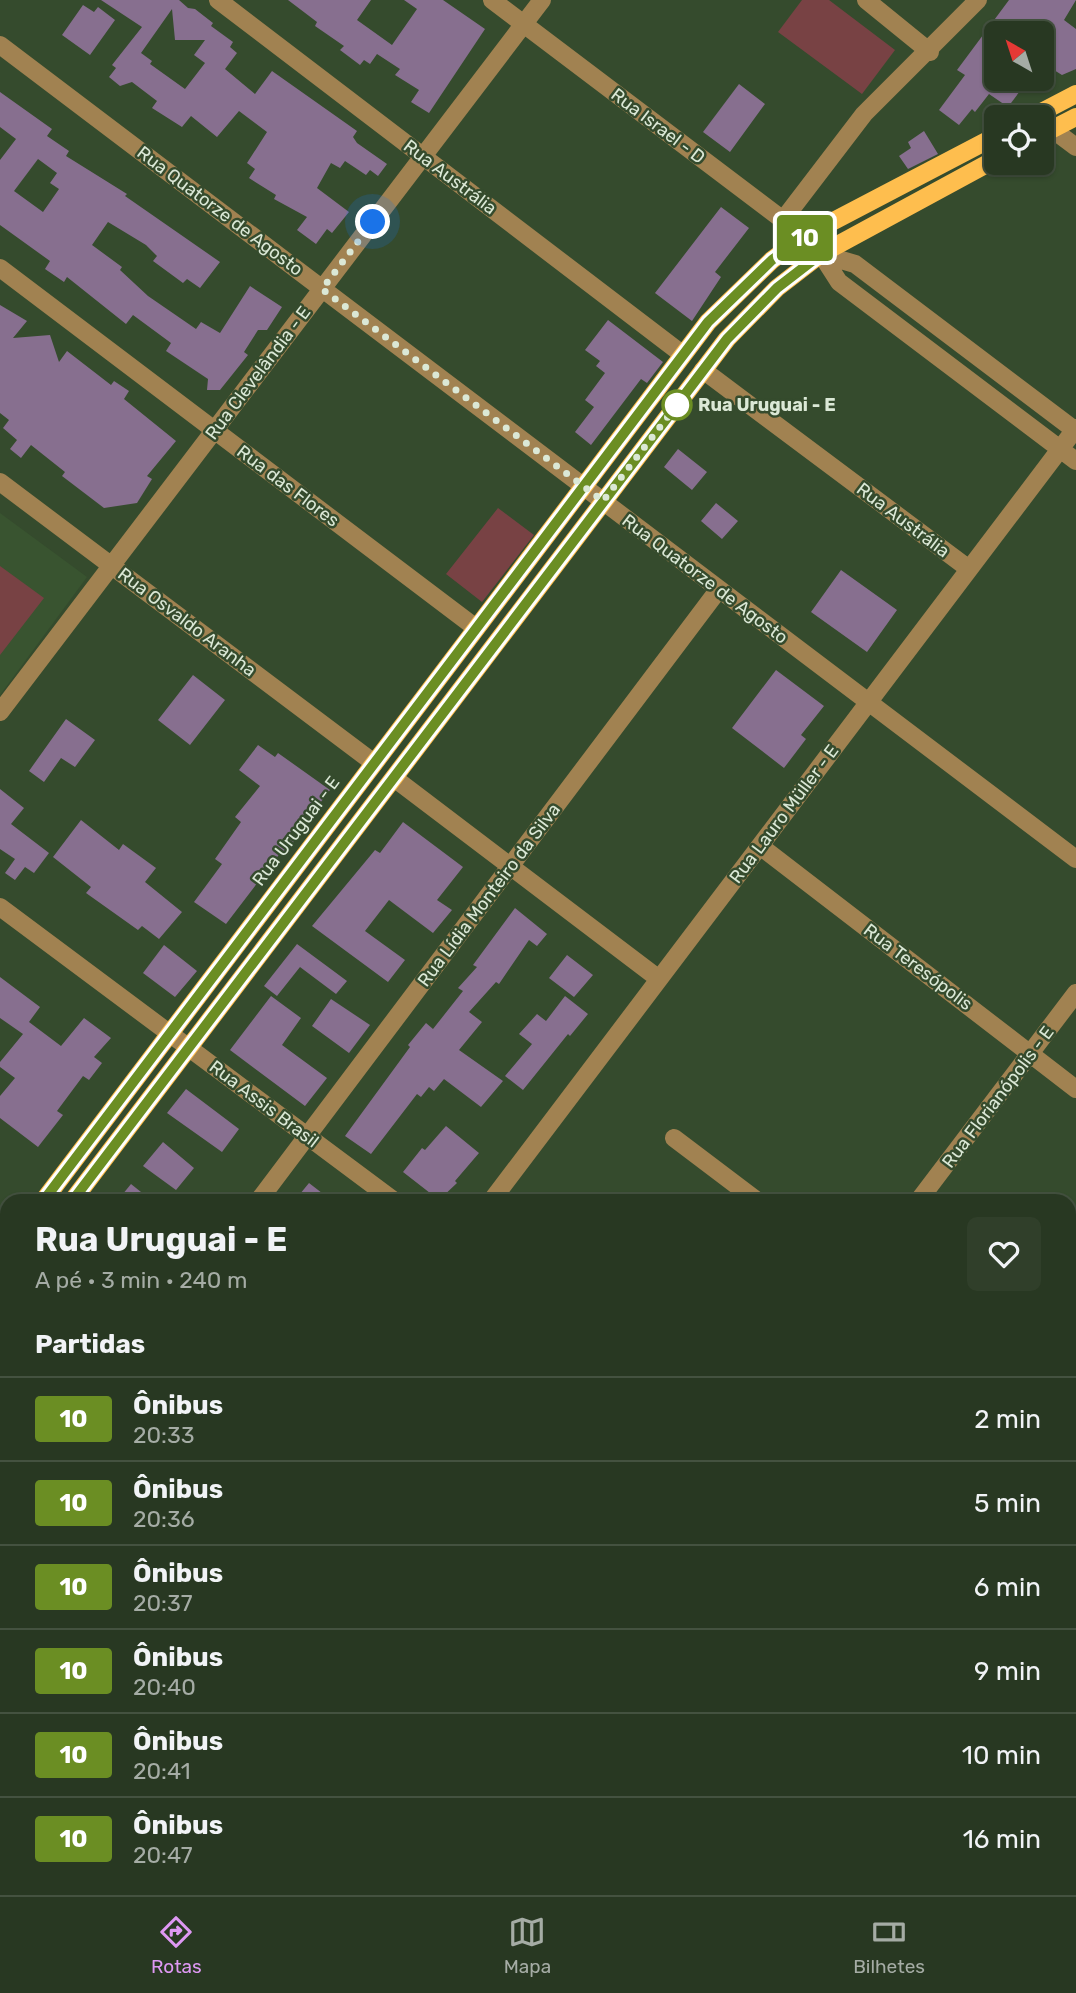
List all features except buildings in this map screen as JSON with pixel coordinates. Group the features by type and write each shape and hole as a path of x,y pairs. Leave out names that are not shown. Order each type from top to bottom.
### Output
{"main road":[{"path":"1054,106 1076,94"},
{"path":"1054,128 1076,117"},
{"name":"Rua Uruguai - E","path":"49,1194 682,354 737,292 803,237 984,142"},
{"path":"78,1194 727,339 777,288 821,254 984,166"}],"street":[{"name":"Rua Austrália","path":"218,0 682,354"},
{"name":"Rua Israel - D","path":"492,0 783,220 821,254 839,282 1076,461"},
{"name":"Rua Clevelândia - E","path":"0,712 542,0"},
{"path":"866,0 930,52"},
{"path":"783,220 864,114 930,52 978,0"},
{"name":"Rua Quatorze de Agosto","path":"0,45 1076,859"},
{"path":"1054,135 1076,146"},
{"name":"Rua Israel - D","path":"821,254 855,264 1075,430"},
{"name":"Rua das Flores","path":"0,268 476,628"},
{"name":"Rua Austrália","path":"703,370 969,569"},
{"name":"Rua Lauro Müller - E","path":"497,1194 1075,430"},
{"name":"Rua Osvaldo Aranha","path":"0,482 374,763"},
{"name":"Rua Lídia Monteiro da Silva","path":"264,1194 719,589"},
{"path":"394,778 659,979"},
{"name":"Rua Teresópolis","path":"760,846 1076,1089"},
{"name":"Rua Assis Brasil","path":"0,907 385,1194"},
{"name":"Rua Florianópolis - E","path":"924,1194 1076,993"},
{"path":"674,1138 748,1194"}],"shaded area":[{"path":"802,0 829,0 895,50 862,94 778,32"},
{"path":"498,508 534,535 482,602 446,574"},
{"path":"0,513 87,577 0,695"},
{"path":"0,566 44,598 0,655"}],"bus line":[{"name":"10","path":"49,1194 708,322 772,260 803,237 821,254 777,288 727,339 78,1194"}],"place":[{"name":"Rua Uruguai - E","path":"677,405"}],"route":[{"path":"373,222 322,289 603,501 677,405"}]}
